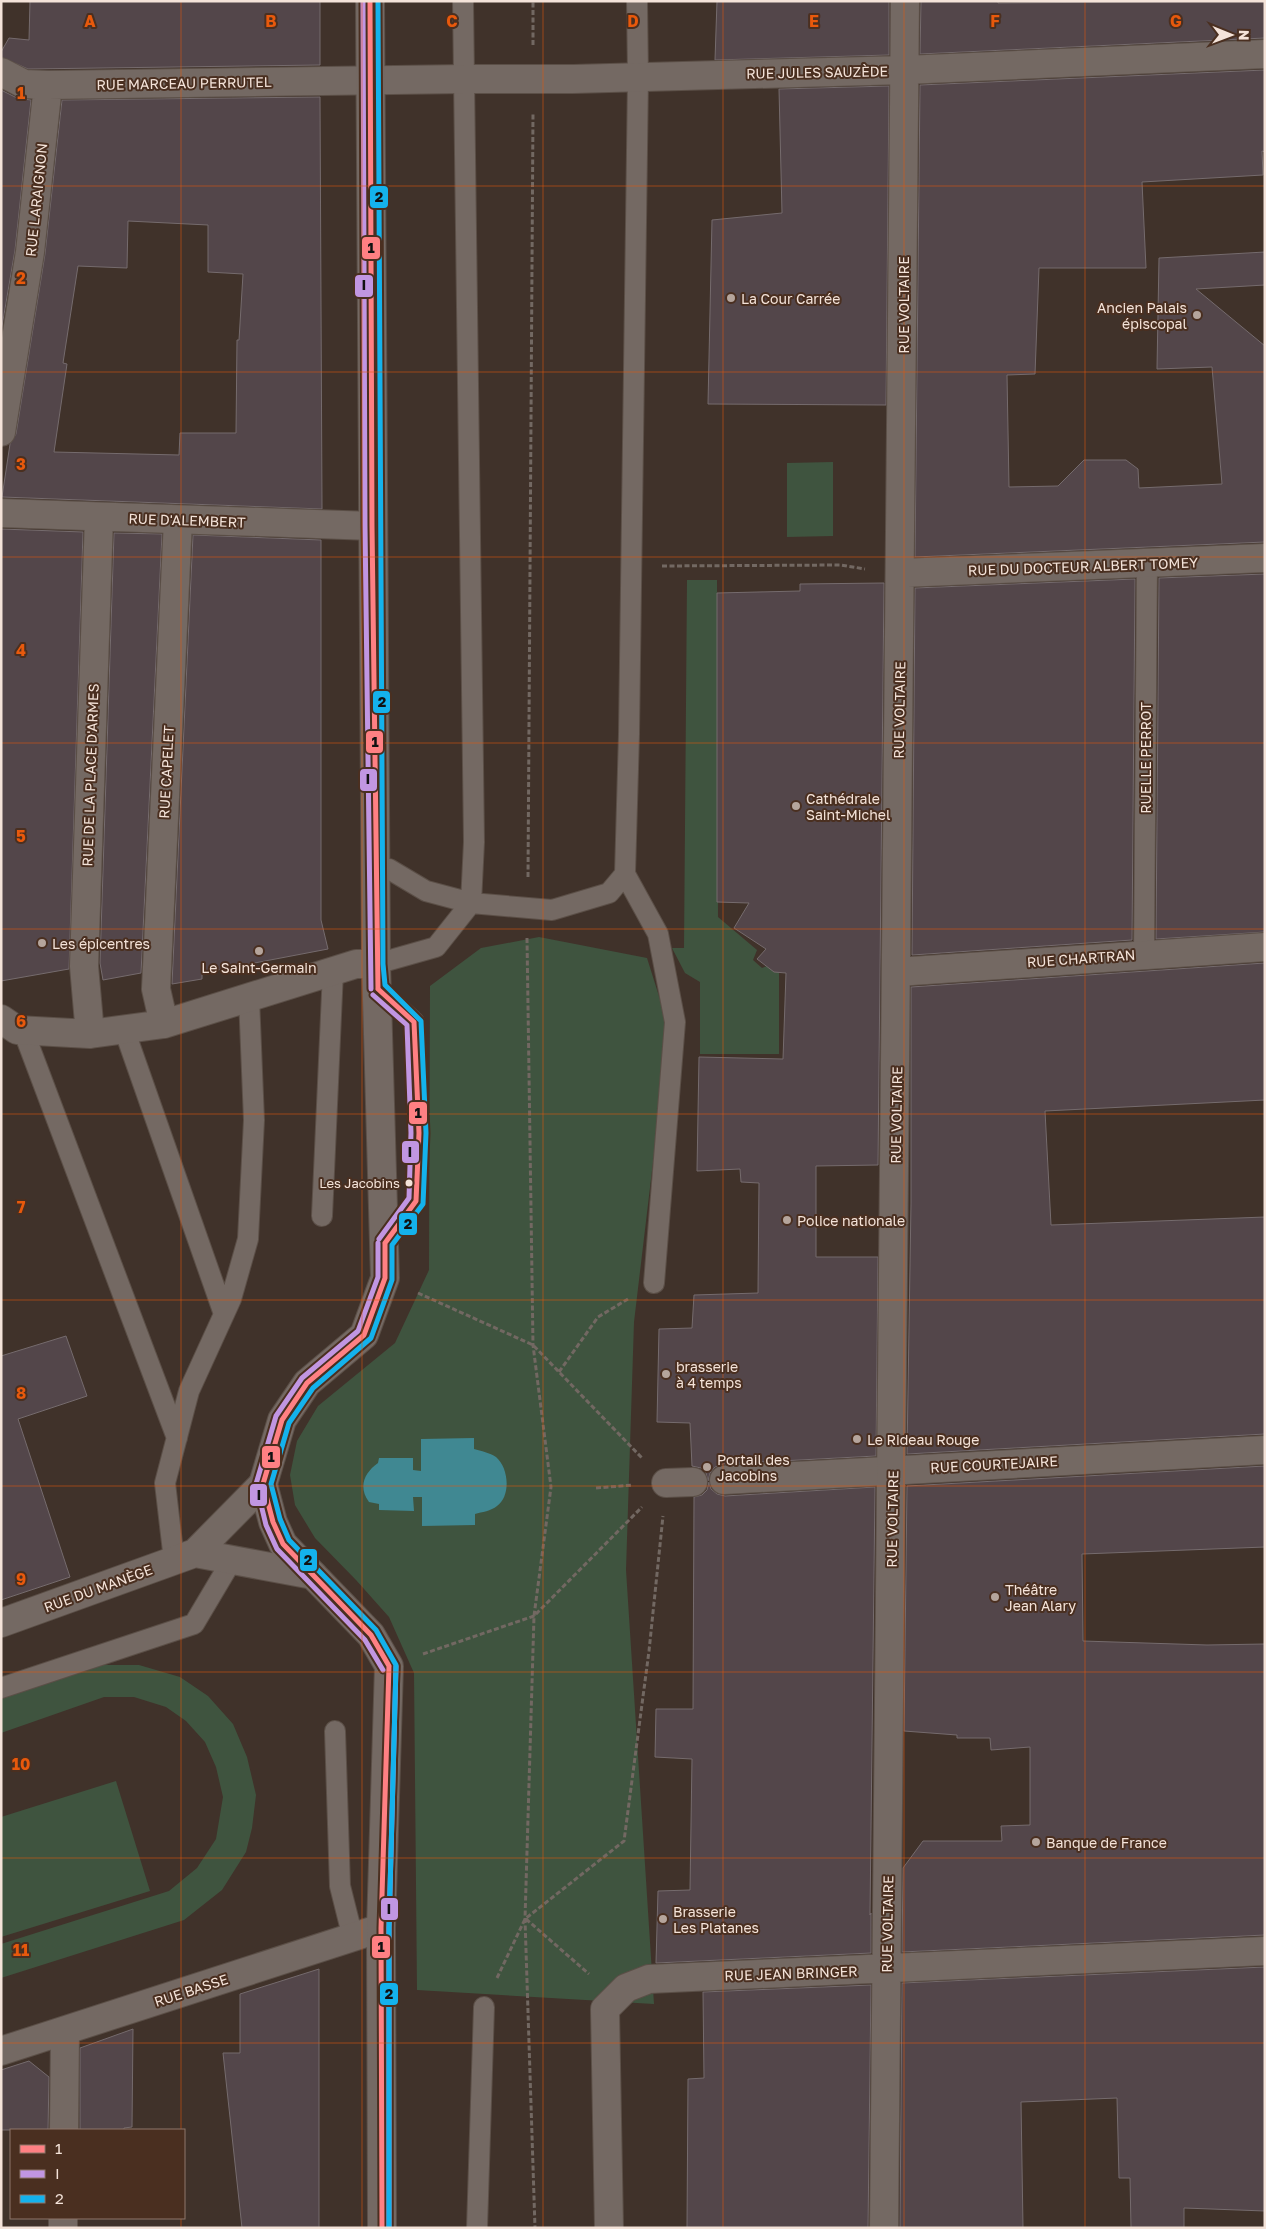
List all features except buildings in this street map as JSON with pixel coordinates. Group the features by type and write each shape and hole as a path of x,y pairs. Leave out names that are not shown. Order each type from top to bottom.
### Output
{"street":[{"path":"370,1 372,526 377,976 385,1278 364,1335 308,1383 282,1420 264,1484 273,1522 283,1544 371,1635 389,1666 381,1928 382,2228"},
{"name":"RUE VOLTAIRE","path":"884,2228 905,1"},
{"name":"RUE JULES SAUZÈDE","path":"370,80 533,79 905,70 1265,54"},
{"name":"RUE MARCEAU PERRUTEL","path":"1,72 24,84 48,86 370,80"},
{"name":"RUE LARAIGNON","path":"1,432 30,252 48,86"},
{"name":"RUE D'ALEMBERT","path":"1,513 372,526"},
{"name":"RUE DE LA PLACE D'ARMES","path":"90,1034 84,966 99,517"},
{"name":"RUE CAPELET","path":"164,1024 156,989 178,520"},
{"name":"RUE DU DOCTEUR ALBERT TOMEY","path":"900,573 1265,558"},
{"name":"RUE CHARTRAN","path":"897,972 1265,947"},
{"path":"12,1025 90,1034 164,1024 356,964 377,976"},
{"name":"RUE COURTEJAIRE","path":"724,1480 1265,1450"},
{"path":"666,1483 693,1482"},
{"name":"RUE DU MANÈGE","path":"1,1622 184,1556 264,1484"},
{"path":"184,1556 232,1560 314,1575"},
{"name":"RUE BASSE","path":"1,2051 381,1928"},
{"name":"RUE JEAN BRINGER","path":"609,2228 605,2009 626,1988 650,1979 1265,1951"},
{"path":"64,2129 65,2030"}],"lane":[{"path":"385,1243 416,1201 419,1133 414,1022 377,976 436,946 471,902 474,842 463,1"},
{"path":"638,1 625,874 658,934 675,1022 654,1283"},
{"name":"RUELLE PERROT","path":"1144,954 1147,563"},
{"path":"377,868 389,869 426,891 471,902 552,910 609,893 625,874"},
{"path":"322,1216 333,971"},
{"path":"184,1556 165,1483 189,1391 230,1299 248,1239 254,1120 249,998"},
{"path":"12,1025 176,1438"},
{"path":"124,1029 224,1314"},
{"path":"1,1688 194,1624 232,1560"},
{"path":"335,1731 340,1886 353,1938"},
{"path":"476,2228 484,2007"}],"path":[{"path":"533,1 527,950 533,1345 551,1487 534,1616 525,1919 535,2228"},
{"path":"631,566 841,565"},
{"path":"385,1278 533,1345 666,1483 649,1651 624,1841 525,1919 484,2007"},
{"path":"559,1372 598,1317 654,1283"},
{"path":"389,1666 534,1616 666,1483"},
{"path":"525,1919 616,1998"}],"green space":[{"path":"833,462 833,536 787,537 787,463"},
{"path":"687,580 717,580 718,917 757,950 753,960 762,968 772,964 779,968 779,1054 700,1054 700,982 685,973 672,948 684,948"},
{"path":"539,937 647,958 669,1028 634,1322 626,1570 654,2004 417,1990 414,1673 389,1617 315,1538 295,1505 290,1475 297,1441 318,1406 395,1343 429,1270 430,986 481,948"},
{"path":"98,1665 139,1665 180,1677 208,1696 233,1724 247,1757 256,1795 252,1828 246,1852 222,1890 184,1920 1,1978 1,1944 169,1891 197,1868 216,1839 223,1797 216,1767 205,1742 186,1721 166,1707 134,1697 104,1697 1,1733 1,1698"},
{"path":"116,1781 150,1891 1,1937 1,1817"}],"water":[{"path":"474,1438 474,1449 496,1457 504,1468 507,1482 505,1496 502,1501 492,1509 475,1514 475,1525 422,1526 422,1497 413,1497 414,1511 379,1510 379,1504 369,1502 364,1491 364,1481 369,1471 378,1463 379,1458 413,1458 413,1470 421,1471 421,1439"}],"transit line":[{"name":"I","path":"363,1 365,526 371,989"},
{"name":"1","path":"370,1 372,526 378,989"},
{"name":"2","path":"378,1 383,964 385,985 421,1021 426,1133 423,1204 392,1245 392,1280 371,1338 313,1388 289,1423 271,1484 280,1519 289,1540 376,1630 396,1665 389,1928 389,2228"},
{"name":"1","path":"378,989 414,1022 419,1133 416,1201 385,1243"},
{"name":"I","path":"373,995 407,1025 411,1133 409,1198 379,1239"},
{"name":"I","path":"378,1243 378,1277 358,1331 302,1378 276,1416 256,1484 266,1525 277,1549 365,1640 383,1670"},
{"name":"1","path":"385,1243 385,1278 364,1335 307,1383 282,1420 263,1484 273,1522 283,1544 371,1635 389,1666"},
{"name":"1","path":"382,2228 381,1928 389,1666"},
{"name":"I","path":"389,2228 389,1928 396,1666"}],"place":[{"name":"La Cour Carrée","path":"731,298"},
{"name":"Ancien Palais épiscopal","path":"1197,315"},
{"name":"Cathédrale Saint-Michel","path":"796,806"},
{"name":"Les épicentres","path":"42,943"},
{"name":"Le Saint-Germain","path":"259,951"},
{"name":"Les Jacobins","path":"409,1183"},
{"name":"Police nationale","path":"787,1220"},
{"name":"brasserie à 4 temps","path":"666,1374"},
{"name":"Le Rideau Rouge","path":"857,1439"},
{"name":"Portail des Jacobins","path":"707,1467"},
{"name":"Théâtre Jean Alary","path":"995,1597"},
{"name":"Banque de France","path":"1036,1842"},
{"name":"Brasserie Les Platanes","path":"663,1919"}]}
